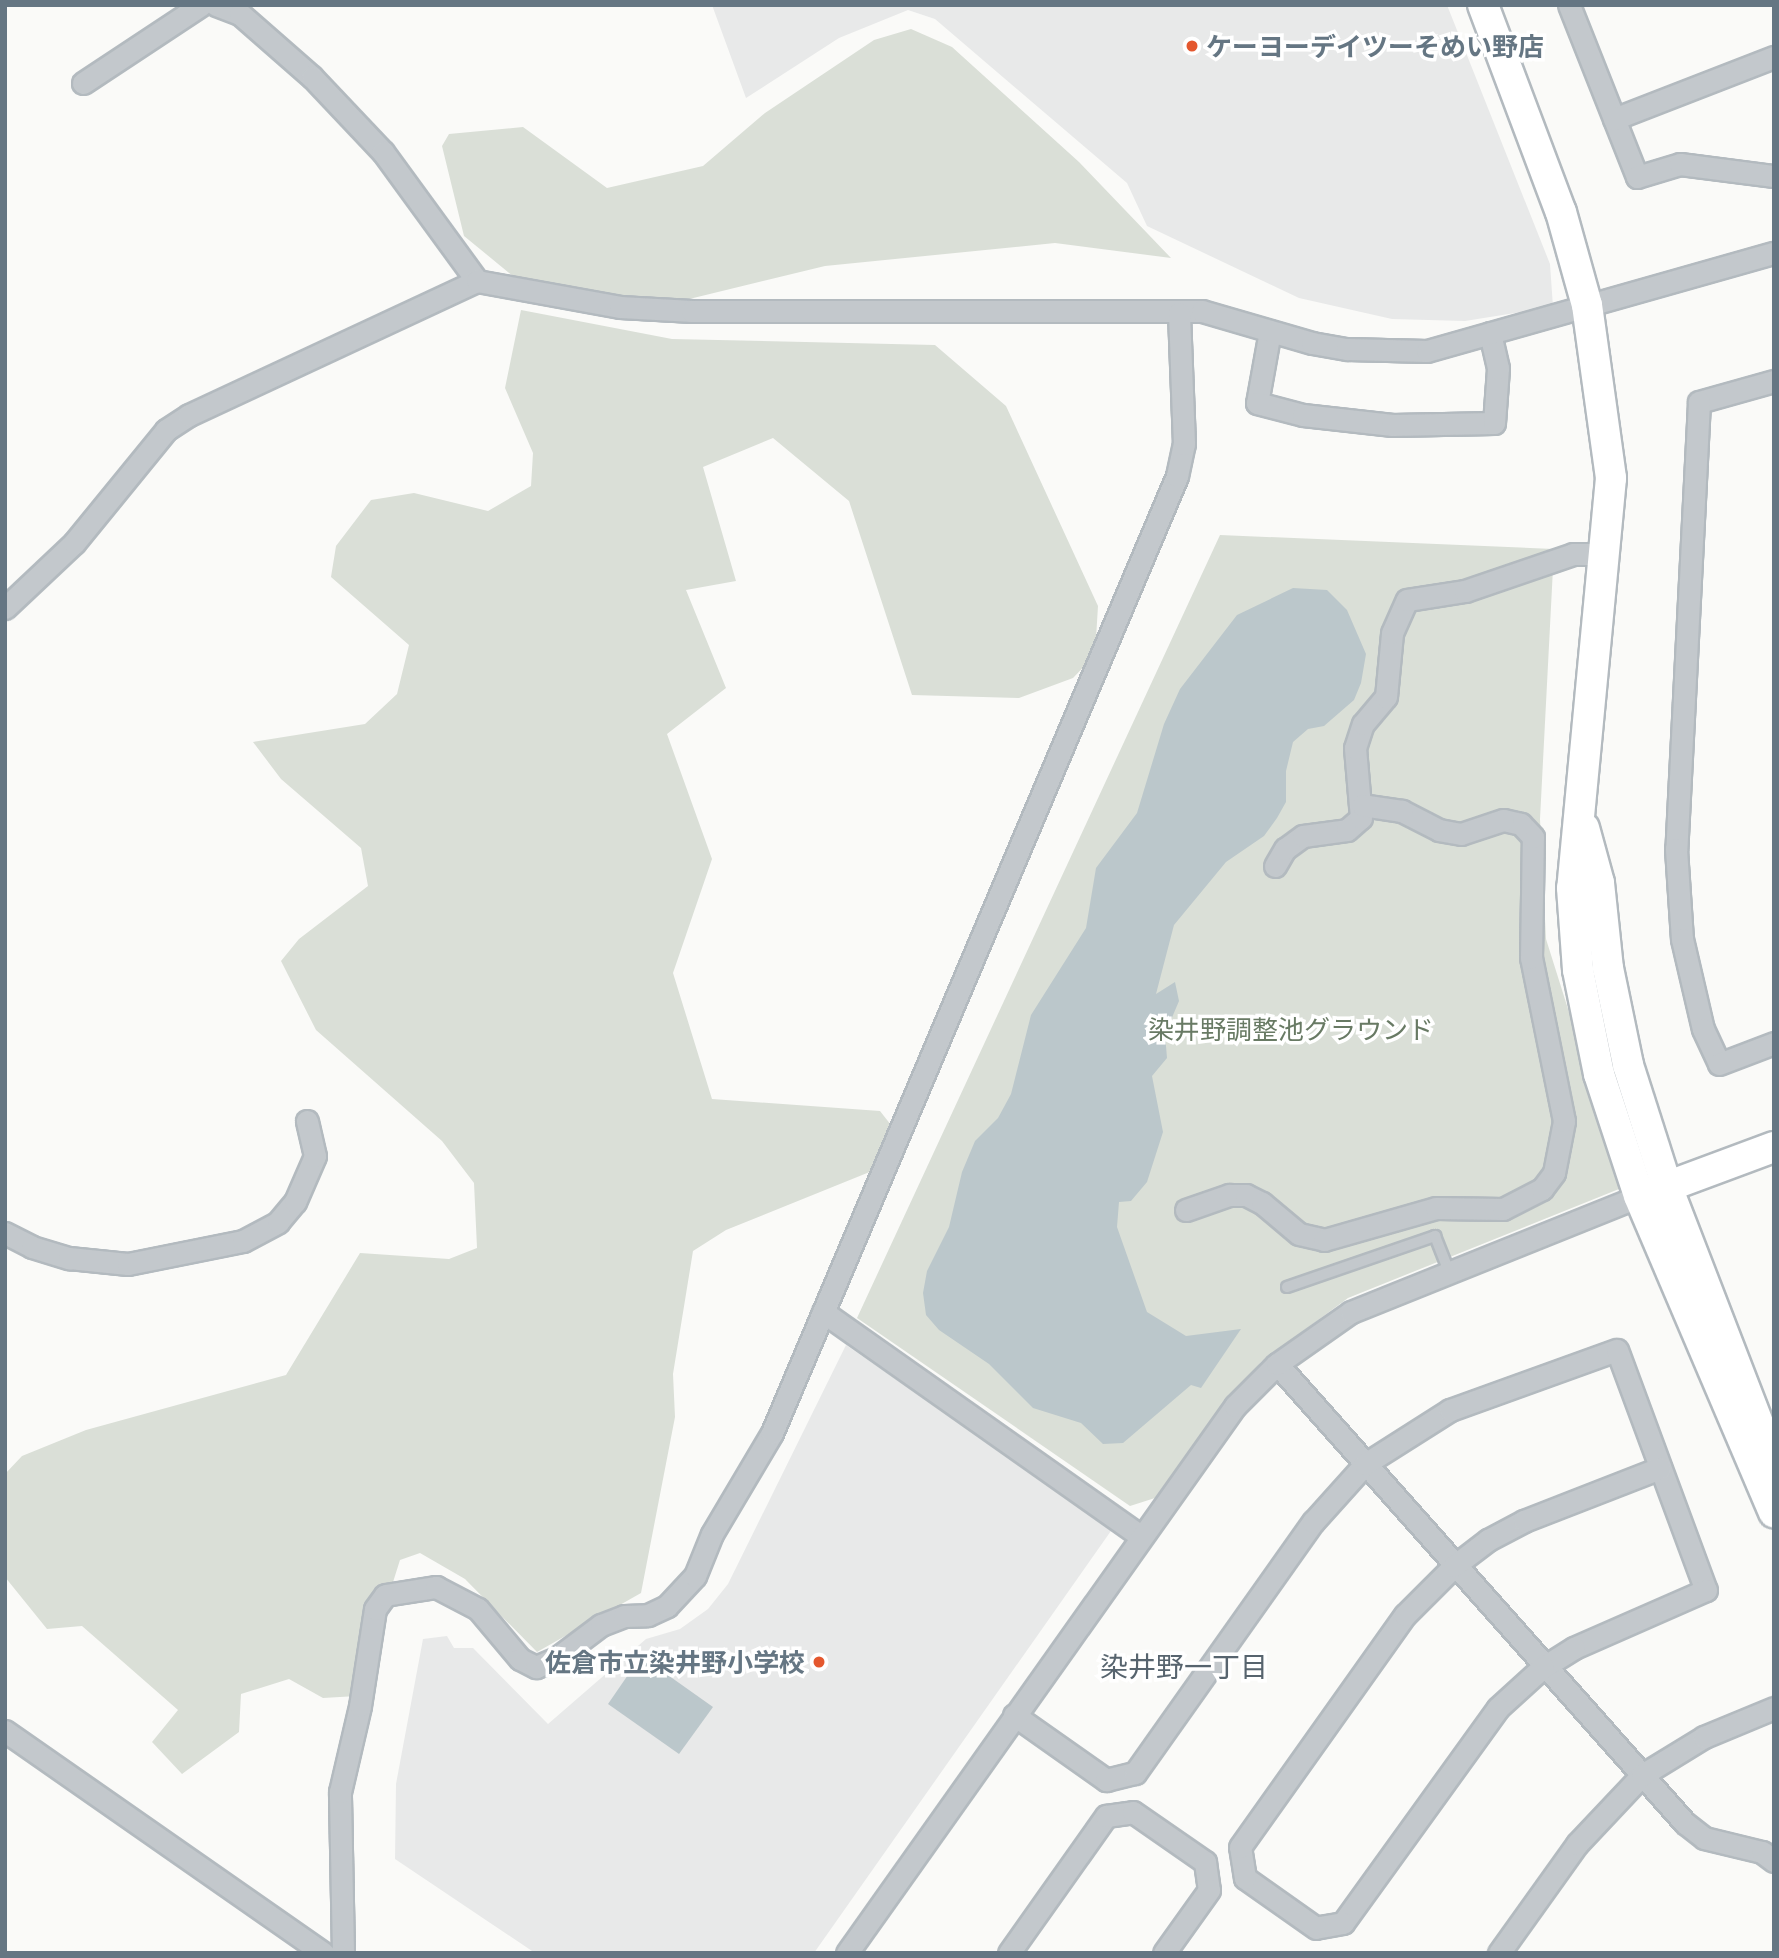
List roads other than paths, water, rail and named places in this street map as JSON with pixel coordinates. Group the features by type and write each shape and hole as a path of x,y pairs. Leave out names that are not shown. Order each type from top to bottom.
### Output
{"street":[{"path":"82,83 201,5"},
{"path":"216,5 240,14 339,105 383,152 477,281"},
{"path":"1483,5 1561,212 1587,306 1611,478 1572,888 1578,970 1599,1074 1639,1196 1774,1512"},
{"path":"1573,6 1637,177 1681,164 1774,176"},
{"path":"1614,119 1774,57"},
{"path":"5,608 74,543 166,430 189,415 477,281 620,307 692,311 1202,311 1270,331 1347,349 1427,351 1774,253"},
{"path":"344,1953 340,1792 360,1706 375,1609 385,1595 436,1587 478,1609 520,1659 537,1667 557,1658 601,1625 624,1616 648,1615 667,1606 695,1576 712,1534 772,1433 1177,476 1184,444 1179,313"},
{"path":"1270,331 1257,402 1303,415 1392,425 1494,423 1498,368 1490,333"},
{"path":"1774,381 1699,401 1676,849 1682,939 1703,1028 1719,1064 1774,1043"},
{"path":"1275,866 1286,849 1303,836 1347,830 1361,818 1362,805 1355,748 1363,724 1386,697 1392,633 1407,600 1465,591 1573,554 1605,554"},
{"path":"1186,1210 1229,1195 1245,1195 1299,1234 1324,1240 1436,1208 1503,1209 1542,1189 1554,1173 1564,1121 1531,958 1533,837 1521,824 1503,820 1461,834 1439,830 1402,811 1362,805"},
{"path":"1579,811 1599,883 1608,968 1628,1065 1667,1187 1774,1464"},
{"path":"5,1233 32,1247 69,1258 128,1264 243,1241 278,1222 300,1192 315,1156 307,1122"},
{"path":"848,1953 1235,1406 1277,1364 1352,1312 1639,1196 1774,1147"},
{"path":"822,1312 1141,1536"},
{"path":"1014,1715 1106,1780 1135,1773 1313,1522 1364,1464 1450,1410 1617,1350 1706,1590 1608,1630 1543,1667 1498,1708 1343,1923 1316,1928 1245,1878 1240,1847 1405,1615 1454,1566 1488,1540 1524,1521 1660,1468"},
{"path":"1277,1364 1543,1667 1704,1838 1762,1852 1774,1861"},
{"path":"1499,1953 1577,1844 1642,1775 1704,1737 1774,1708"},
{"path":"5,1731 323,1953"},
{"path":"1009,1953 1106,1816 1133,1812 1205,1862 1209,1890 1164,1953"}],"lane":[{"path":"1287,1287 1435,1236 1450,1274"}],"place":[{"name":"ケーヨーデイツーそめい野店","path":"1192,46"},
{"name":"佐倉市立染井野小学校","path":"819,1662"}],"district":[{"name":"染井野一丁目","path":"1184,1666"}],"park label":[{"name":"染井野調整池グラウンド","path":"1291,1029"}]}
